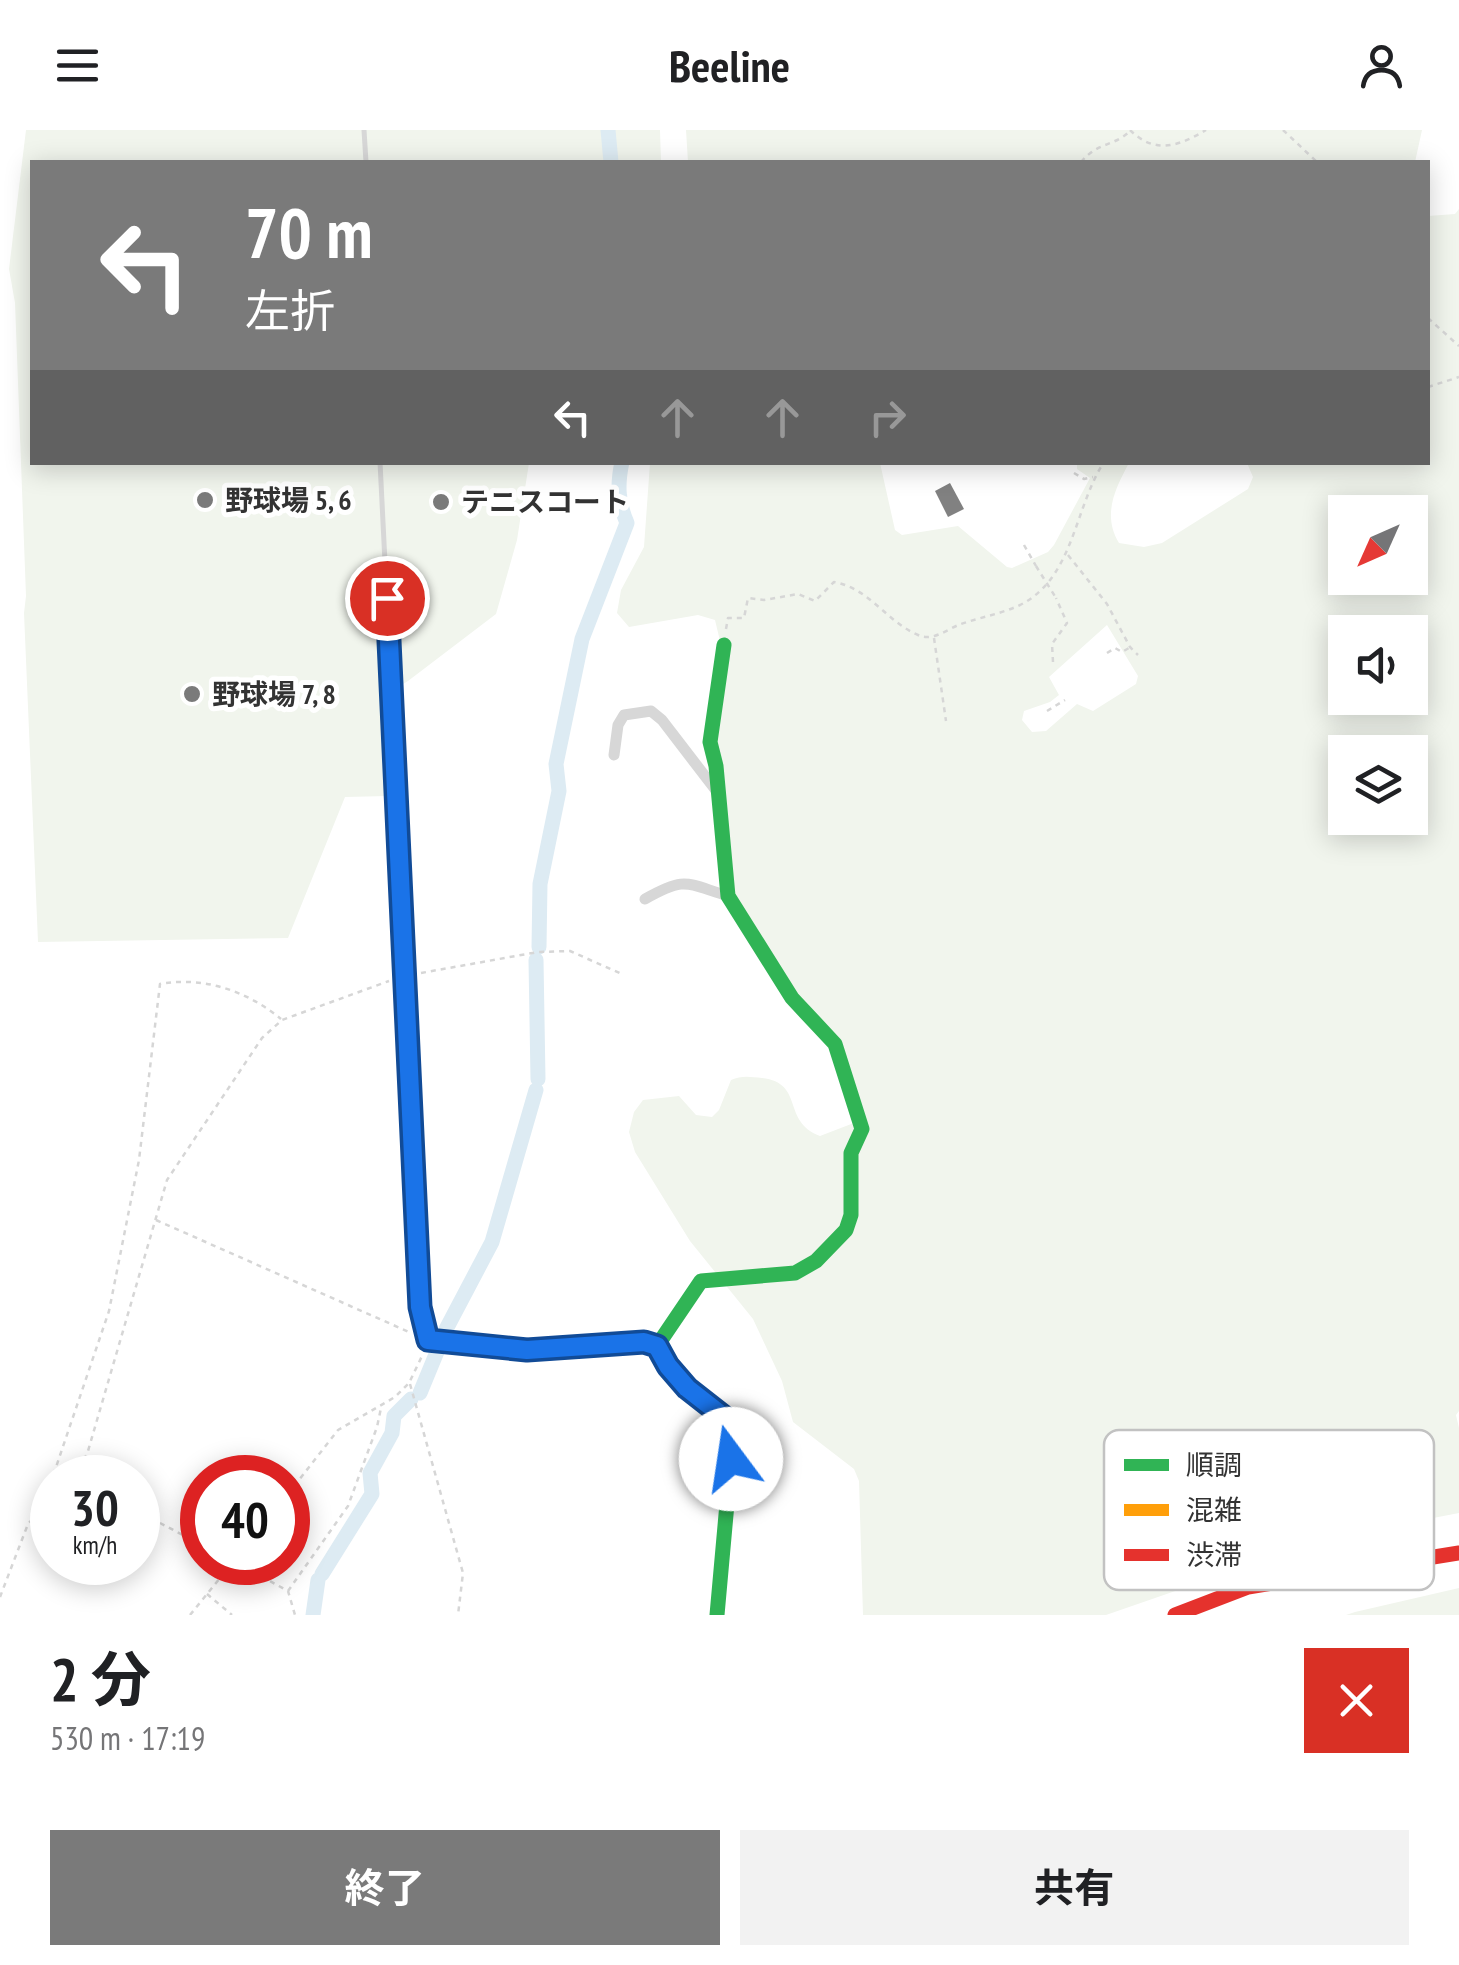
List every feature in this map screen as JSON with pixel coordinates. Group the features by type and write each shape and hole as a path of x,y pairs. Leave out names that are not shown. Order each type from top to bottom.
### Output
{"street":[{"path":"657,1346 700,1281 799,1271 816,1261 846,1230 851,1215 851,1153 862,1125 834,1044 792,998 728,896 710,742 724,645"},
{"path":"614,755 618,725 624,715 650,711 662,720 718,793"},
{"path":"644,899 683,882 728,896"},
{"path":"402,907 420,1307 428,1340 527,1350 644,1342 657,1346 687,1388 724,1417 730,1434 717,1615"},
{"path":"1434,1557 1459,1553"},
{"path":"1175,1615 1240,1590"}],"lane":[{"path":"364,130 366,160"},
{"path":"380,465 402,907"}],"path":[{"path":"1083,160 1094,148 1122,138 1130,130 1150,145 1174,146 1206,130"},
{"path":"1283,130 1315,160"},
{"path":"1430,320 1459,346"},
{"path":"1430,386 1459,377"},
{"path":"724,645 728,618 744,618 748,598 764,600 798,594 816,601 834,582 874,602 922,637 934,636 1028,600 1050,580 1068,554 1082,506 1102,465"},
{"path":"1074,474 1084,479 1095,477"},
{"path":"1024,546 1068,622 1052,644 1053,662"},
{"path":"1068,554 1107,604 1138,655"},
{"path":"934,636 946,721"},
{"path":"1107,653 1114,648 1122,652 1130,647"},
{"path":"1046,711 1065,700"},
{"path":"86,1455 167,1180 262,1038 282,1020 406,976 538,952 570,951 624,976"},
{"path":"60,1455 109,1311 139,1160 160,984 188,979 226,989 258,1000 282,1020"},
{"path":"154,1219 428,1340 409,1382 381,1408 338,1430 310,1466"},
{"path":"409,1382 463,1573 458,1615"},
{"path":"288,1591 348,1506 381,1408"},
{"path":"0,1597 30,1521"},
{"path":"160,1523 180,1534"},
{"path":"190,1615 215,1585"},
{"path":"277,1585 288,1591 295,1615"},
{"path":"207,1594 232,1615"}],"shaded area":[{"path":"26,130 660,130 661,160 30,160 30,465 529,465 517,540 496,614 385,695 388,796 345,797 288,938 38,942 15,303 9,269"},
{"path":"686,130 1422,130 1415,160 688,160"},
{"path":"1459,209 1459,1513 1434,1518 1434,1430 1104,1430 1104,1590 1178,1590 1106,1615 863,1615 859,1481 854,1469 793,1422 782,1381 753,1319 690,1241 635,1152 629,1132 634,1112 643,1100 679,1096 696,1115 712,1117 719,1110 731,1080 743,1077 775,1081 784,1087 801,1121 820,1136 859,1121 841,1047 796,997 735,902 715,742 720,641 715,620 698,615 629,627 617,613 621,590 644,547 650,465 880,465 895,530 902,535 958,526 1012,568 1048,552 1054,545 1090,478 1077,465 1128,465 1115,492 1111,522 1119,543 1144,547 1162,543 1248,489 1253,477 1248,465 1430,465 1430,216 1455,214","holes":["1107,625 1138,676 1136,684 1093,711 1077,704 1046,731 1032,732 1022,720 1024,711 1059,695 1049,677"]},
{"path":"1459,1588 1459,1615 1346,1615 1355,1612"}],"building":[{"path":"950,483 964,509 948,517 935,491"}],"waterway":[{"path":"608,130 611,160"},
{"path":"539,947 540,884 559,791 556,764 582,639 627,523 619,493 621,465"},
{"path":"536,960 538,1079"},
{"path":"443,1335 492,1242 536,1090"},
{"path":"420,1393 439,1347"},
{"path":"322,1574 372,1494 370,1473 392,1433 394,1416 411,1399"},
{"path":"313,1615 318,1580"}],"traffic: fast":[{"path":"657,1346 701,1281 795,1273 816,1261 846,1230 851,1215 851,1153 862,1129 835,1044 792,998 728,896 716,766 710,742 724,645"},
{"path":"634,1343 657,1346 687,1388 724,1417 730,1434 717,1615"}],"traffic: slow":[{"path":"402,907 420,1307 428,1340 527,1350 634,1343"}],"traffic: jam":[{"path":"1434,1557 1459,1553"},
{"path":"1175,1615 1240,1590"}],"place":[{"name":"野球場 5, 6","path":"205,500"},
{"name":"テニスコート","path":"441,502"},
{"name":"野球場 7, 8","path":"192,694"}],"route":[{"path":"387,598 420,1307 428,1340 527,1350 644,1342 657,1346 687,1388 724,1417 730,1434 731,1459"}]}
